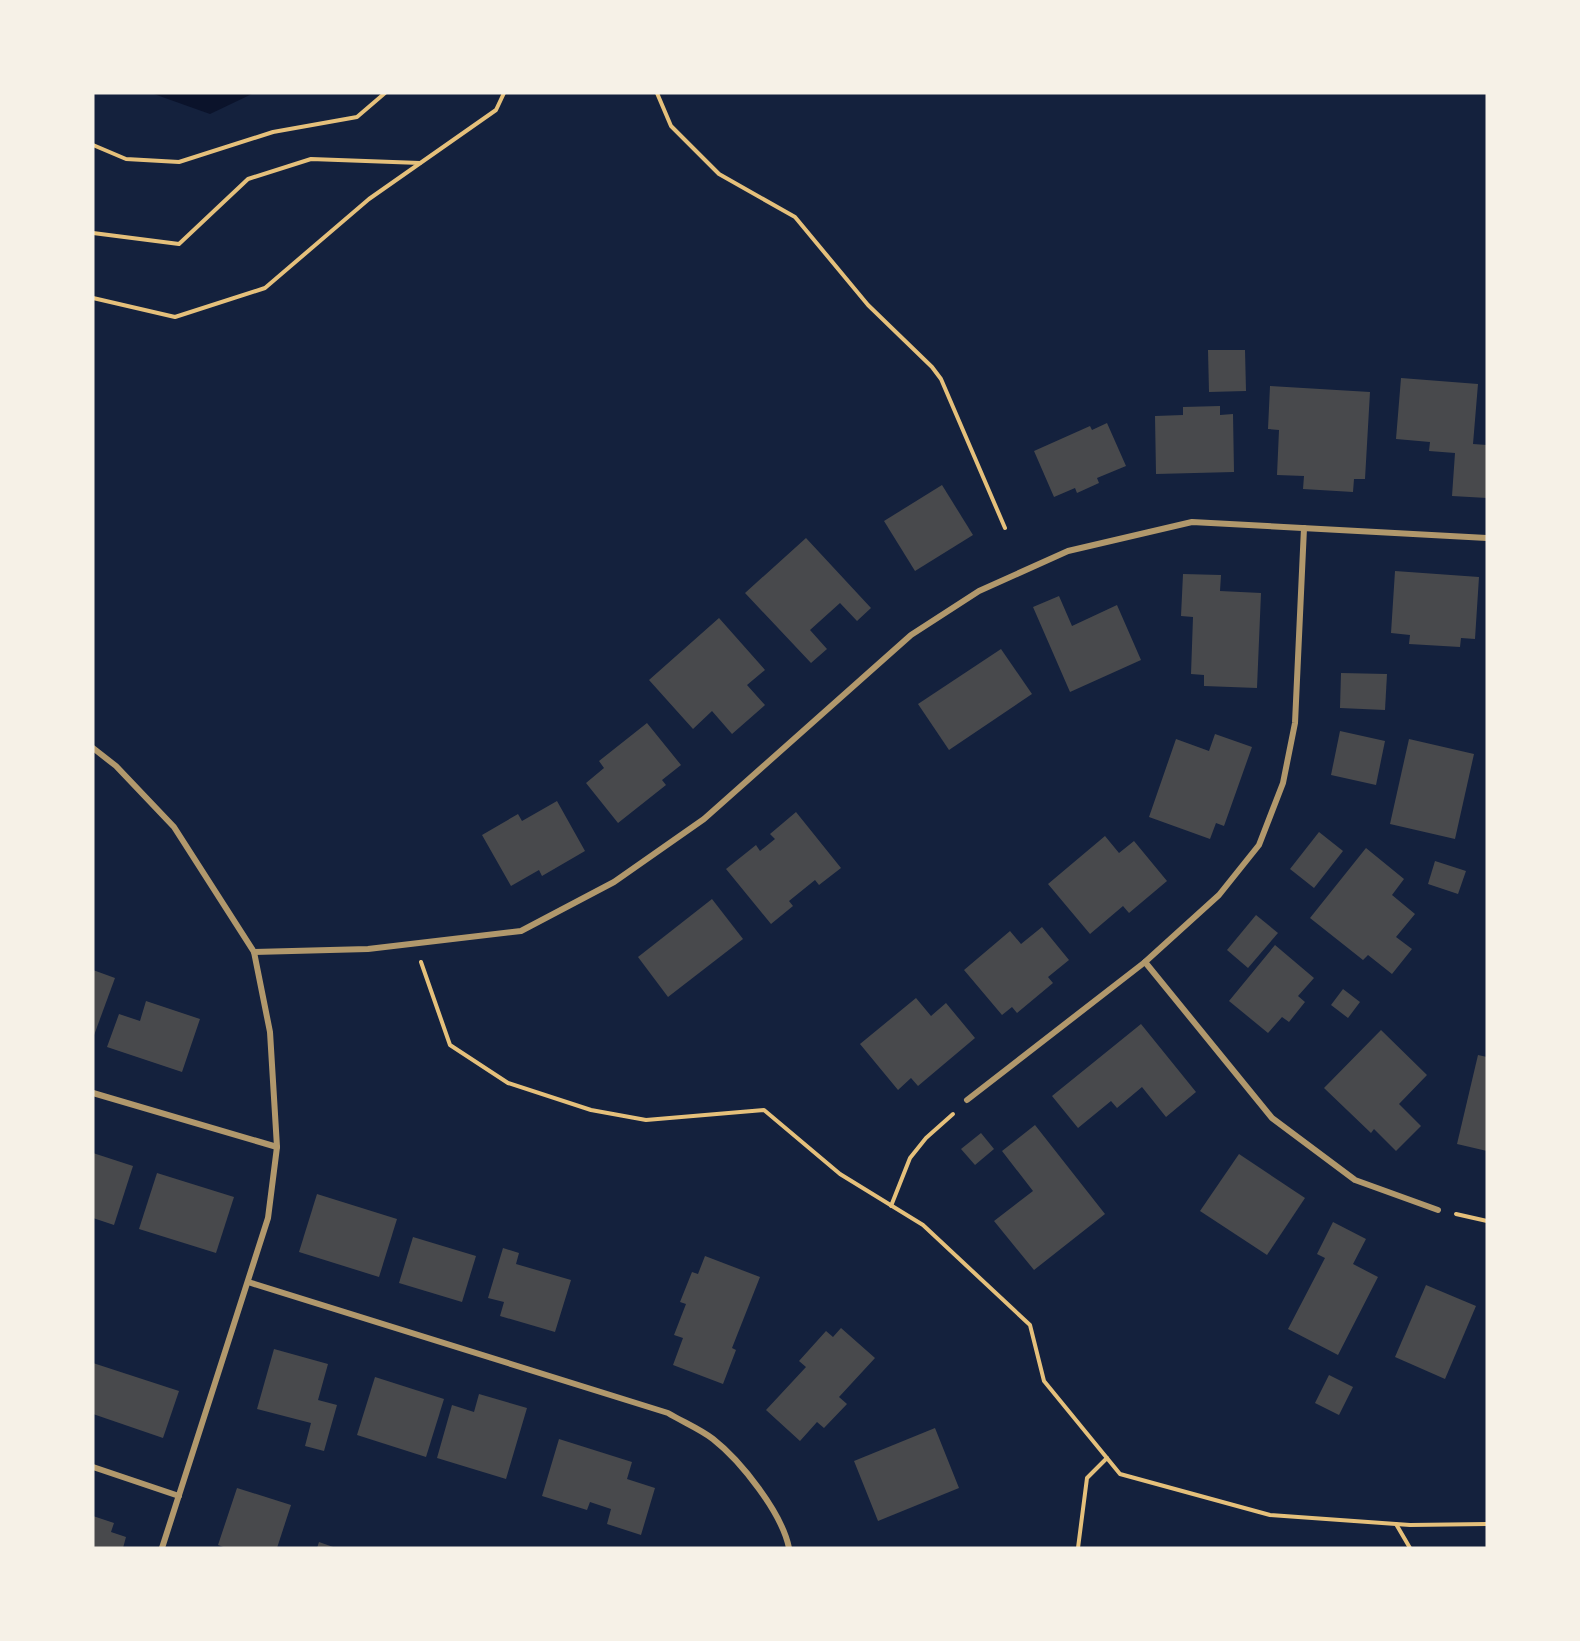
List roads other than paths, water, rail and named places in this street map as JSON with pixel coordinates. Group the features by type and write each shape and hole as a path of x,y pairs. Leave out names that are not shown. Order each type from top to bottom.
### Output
{"street":[{"path":"254,952 415,945 521,931 614,882 704,819 911,634 979,591 1068,550 1192,522 1487,538"},
{"path":"967,1100 1145,962 1219,895 1259,845 1283,783 1295,723 1304,528"},
{"path":"93,748 116,766 174,827 254,952 270,1032 277,1147 268,1218 162,1548"},
{"path":"1145,962 1272,1118 1355,1180 1438,1210"},
{"path":"93,1093 277,1147"},
{"path":"248,1282 668,1413 713,1439 756,1484 786,1536 789,1548"},
{"path":"93,1467 179,1496"}],"water":[{"path":"151,93 254,93 210,114"}]}
